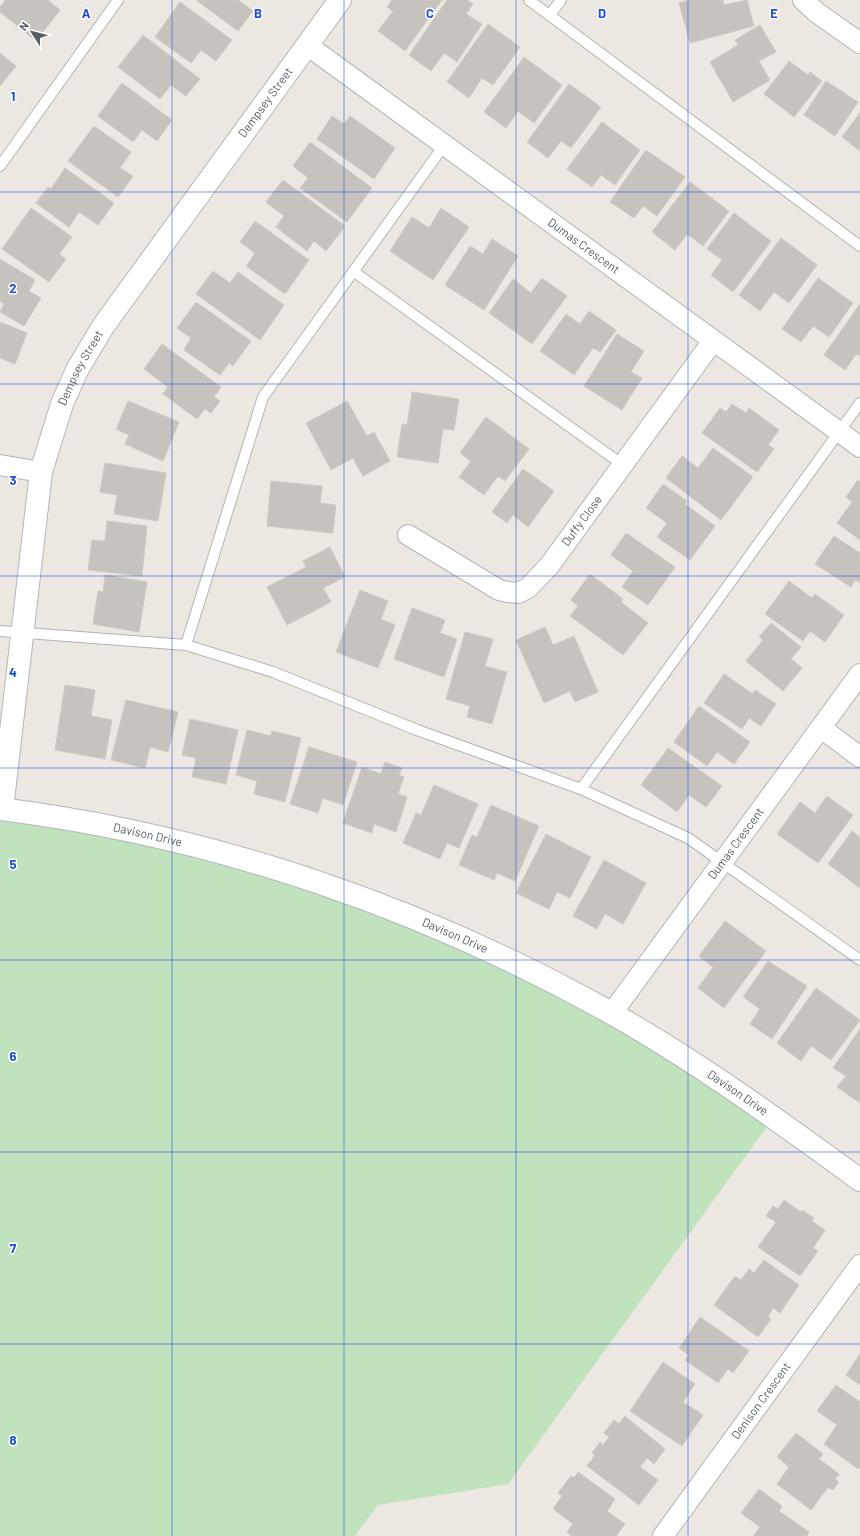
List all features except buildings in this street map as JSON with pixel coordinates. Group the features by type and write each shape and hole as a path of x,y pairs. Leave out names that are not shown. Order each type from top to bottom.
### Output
{"street":[{"name":"Dempsey Street","path":"1,809 41,472 62,404 77,370 90,346 126,294 340,0"},
{"path":"803,0 816,12 860,43"},
{"name":"Dumas Crescent","path":"307,45 860,448"},
{"name":"Duffy Close","path":"408,535 499,590 518,593 528,588 545,572 714,341"},
{"path":"0,465 41,472"},
{"name":"Dumas Crescent","path":"612,1013 860,674"},
{"path":"821,728 860,757"},
{"name":"Davison Drive","path":"1,809 140,832 277,868 418,919 538,974 612,1013 723,1081 860,1180"},
{"name":"Denison Crescent","path":"663,1536 860,1265"}],"lane":[{"path":"0,166 118,0"},
{"path":"529,0 860,246"},
{"path":"550,15 561,0"},
{"path":"186,645 263,396 444,144"},
{"path":"353,270 623,465"},
{"path":"581,788 860,403"},
{"path":"0,631 22,634 186,645 272,672 417,730 581,788 688,838 860,960"}],"green space":[{"path":"0,809 140,832 475,944 774,1117 508,1484 378,1505 355,1536 0,1536"}]}
